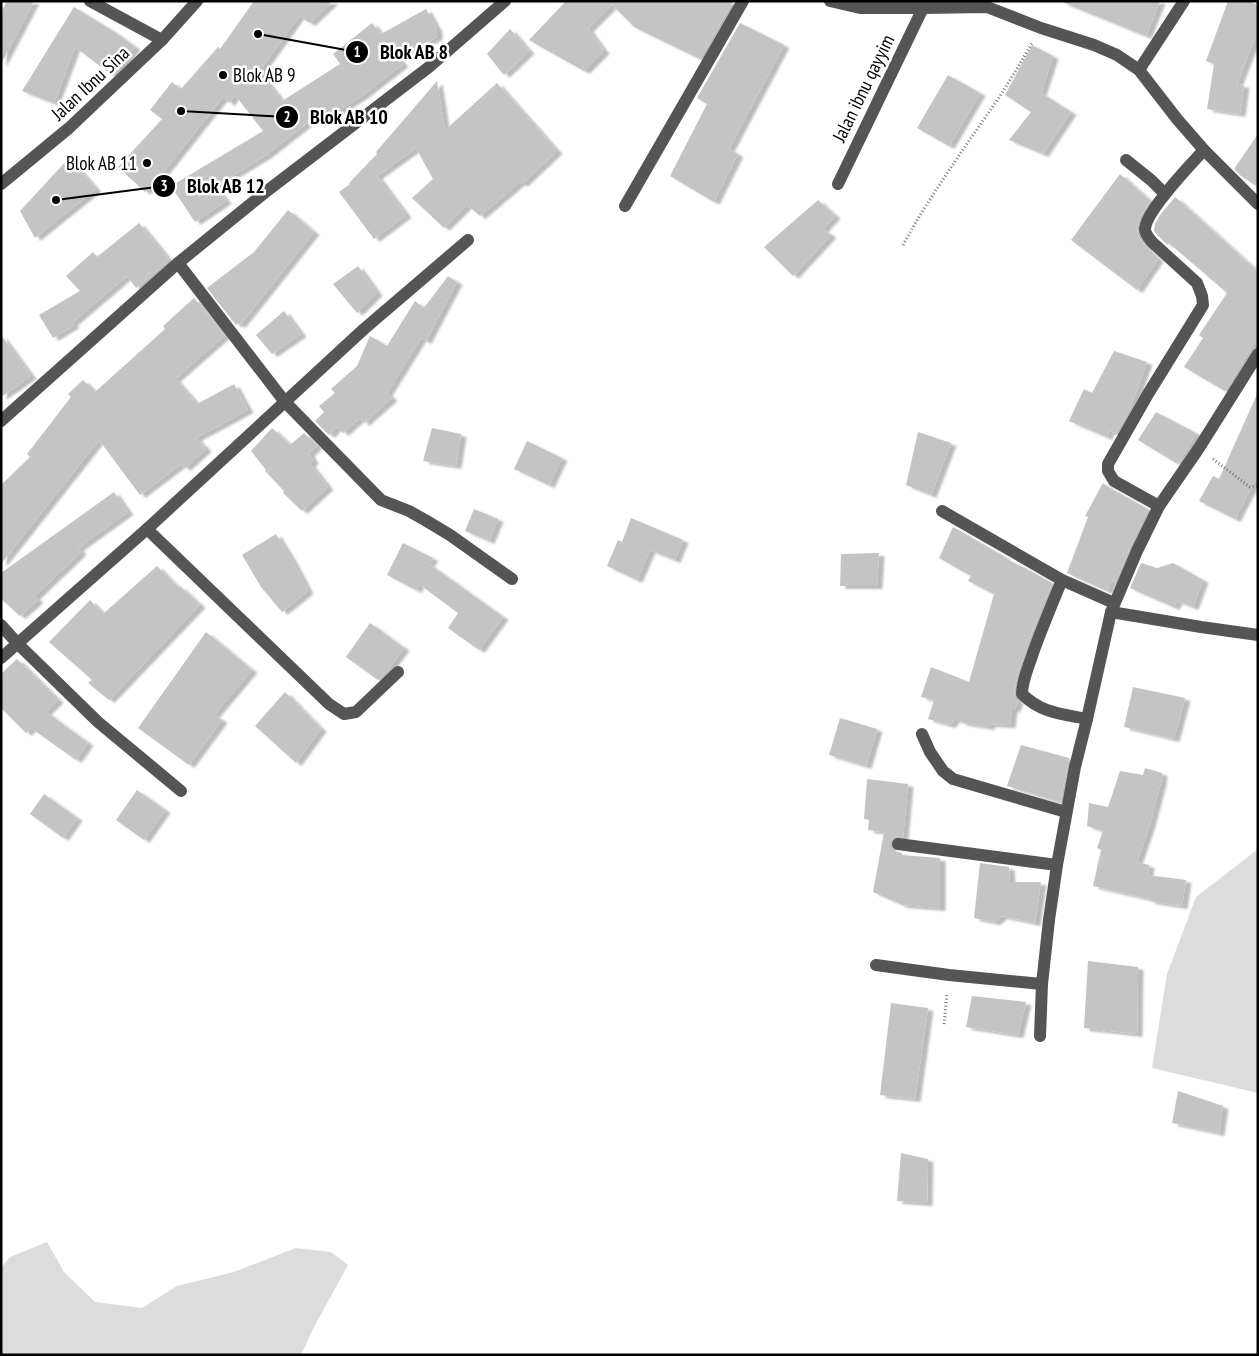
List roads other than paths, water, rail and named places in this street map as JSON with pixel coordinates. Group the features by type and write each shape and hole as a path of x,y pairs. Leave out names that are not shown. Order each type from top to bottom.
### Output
{"street":[{"path":"90,1 162,40"},
{"name":"Jalan Ibnu Sina","path":"1,184 69,128 162,40 197,1"},
{"path":"1,421 178,263 263,194 429,66 505,1"},
{"path":"625,206 743,1"},
{"path":"830,1 860,8 922,8 988,4 1041,28 1102,48 1117,55 1139,70 1176,119 1258,204"},
{"path":"1139,70 1184,1"},
{"name":"Jalan ibnu qayyim","path":"838,184 922,8"},
{"path":"1159,506 1114,481 1108,472 1108,464 1202,305 1202,296 1197,284 1152,242 1145,230 1146,222 1165,194 1204,150"},
{"path":"1126,160 1165,194"},
{"path":"1,658 147,529 364,329 468,240"},
{"path":"178,263 285,402 381,500 426,520 512,579"},
{"path":"1040,1036 1042,984 1048,920 1066,812 1113,608 1137,550 1159,506 1199,448 1258,354"},
{"path":"942,511 1113,608 1201,627 1258,634"},
{"path":"147,529 329,704 344,714 356,712 398,672"},
{"path":"1062,580 1029,665 1022,685 1022,694 1035,705 1050,712 1087,719"},
{"path":"1,625 98,722 181,791"},
{"path":"922,734 930,752 943,771 953,779 1066,812"},
{"path":"898,844 1057,865"},
{"path":"876,965 949,975 1042,984"}],"place":[{"name":"Blok AB 8","path":"258,34"},
{"name":"Blok AB 9","path":"223,75"},
{"name":"Blok AB 10","path":"181,111"},
{"name":"Blok AB 11","path":"147,163"},
{"name":"Blok AB 12","path":"56,200"}]}
